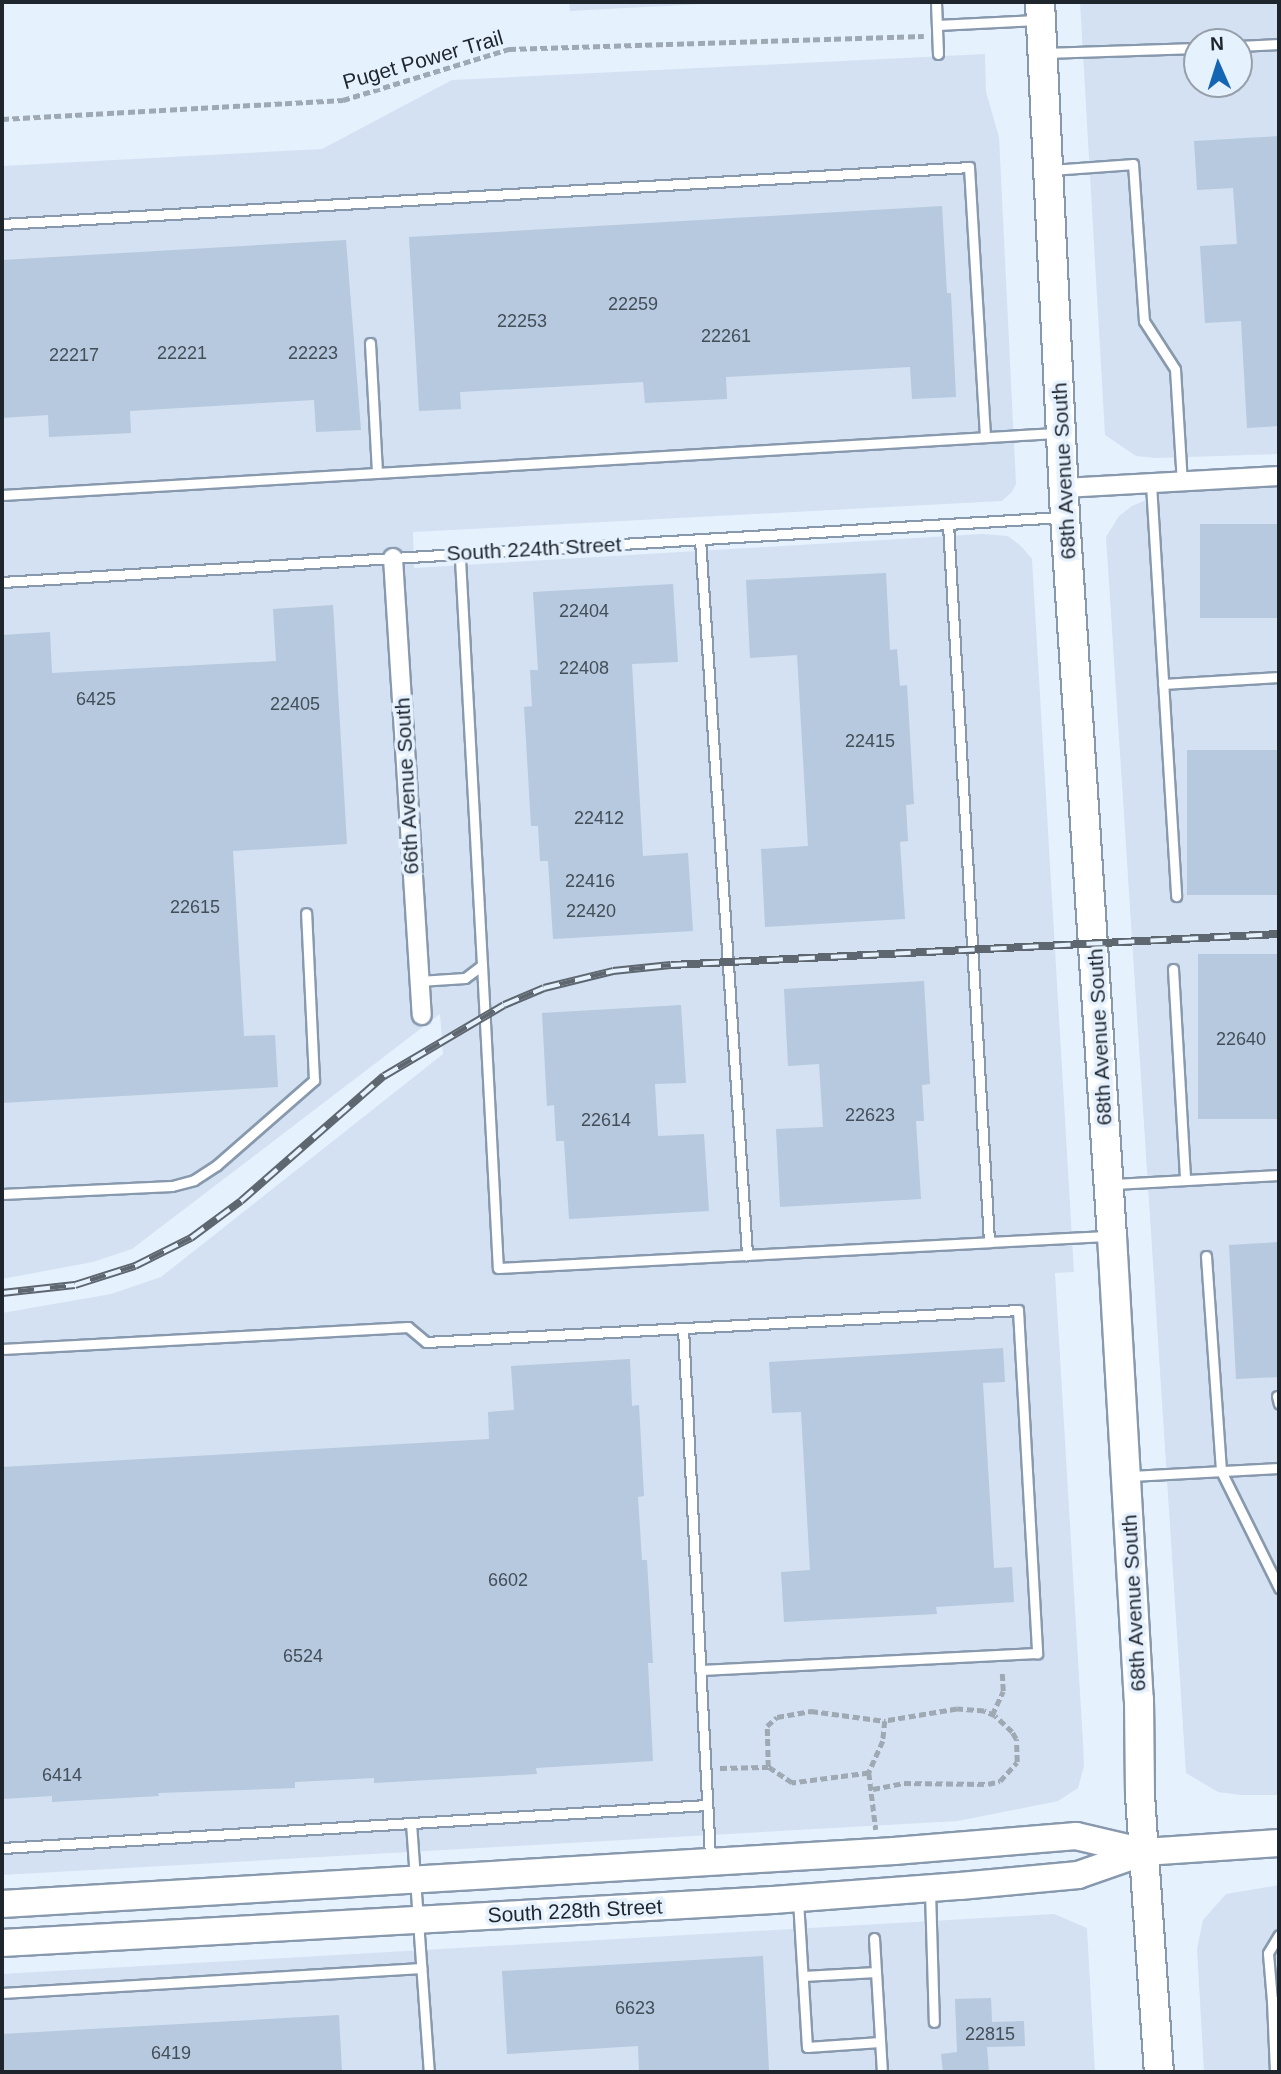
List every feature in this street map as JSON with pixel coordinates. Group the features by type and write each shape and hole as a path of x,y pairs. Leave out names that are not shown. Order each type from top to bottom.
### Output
{"main road":[{"name":"68th Avenue South","path":"1040,11 1065,516 1112,1236 1139,1699 1144,1852 1159,2072"},
{"name":"South 228th Street","path":"2,1904 877,1852 1076,1836 1144,1852"},
{"name":"South 228th Street","path":"2,1943 930,1889 1077,1875 1144,1852 1279,1843"}],"street":[{"path":"1064,488 1279,476"},
{"name":"66th Avenue South","path":"393,558 422,1015"}],"lane":[{"path":"936,2 938,54"},
{"path":"937,30 1040,11"},
{"path":"1253,45 1279,44"},
{"path":"1043,53 1183,48"},
{"path":"1048,170 1133,164 1144,321 1175,369 1182,482"},
{"path":"2,224 969,167 985,437"},
{"path":"370,343 377,473"},
{"path":"2,495 1061,433"},
{"path":"1151,484 1176,896"},
{"name":"South 224th Street","path":"2,582 1065,516"},
{"path":"948,524 989,1242"},
{"path":"701,539 747,1255"},
{"path":"460,553 498,1268 1112,1236"},
{"path":"1163,684 1279,677"},
{"path":"2,1194 173,1186 194,1180 217,1165 314,1080 306,913"},
{"path":"419,981 465,978 482,965"},
{"path":"1173,969 1185,1180"},
{"path":"1108,1185 1279,1175"},
{"path":"1206,1256 1221,1471 1279,1588"},
{"path":"2,1349 408,1327 426,1342 1018,1310 1037,1653 700,1670"},
{"path":"683,1328 710,1862"},
{"path":"1126,1477 1279,1468"},
{"path":"2,1848 707,1805"},
{"path":"411,1823 429,2072"},
{"path":"930,1889 934,2022"},
{"path":"798,1898 807,2047 880,2042"},
{"path":"1275,2072 1276,2001 1268,1953 1279,1935"},
{"path":"874,1938 882,2072"},
{"path":"2,1993 421,1968"},
{"path":"803,1976 876,1972"}],"path":[{"name":"Puget Power Trail","path":"2,119 343,100 509,50 937,30"},
{"path":"992,1714 1003,1691 1001,1655"},
{"path":"768,1767 767,1726 777,1717 811,1712 885,1721 957,1709 992,1714 1016,1739 1017,1762 1000,1781 973,1785 904,1783 873,1789"},
{"path":"877,1852 870,1773 883,1741 885,1721"},
{"path":"705,1769 768,1767 792,1783 870,1773"}],"shaded area":[{"path":"569,2 741,2 570,11"},
{"path":"1080,2 1279,2 1279,454 1156,458 1136,456 1105,435"},
{"path":"985,54 986,92 999,137 1016,484 1012,492 1002,501 413,532 414,568 982,534 1008,536 1032,559 1074,1272 1055,1273 1083,1743 1084,1766 1078,1788 1058,1801 958,1821 2,1875 2,1313 111,1294 161,1277 443,1054 440,1014 132,1249 93,1262 2,1279 2,166 322,149 452,80"},
{"path":"1279,485 1279,1795 1241,1795 1218,1792 1186,1773 1106,537 1119,516 1132,506 1169,490"},
{"path":"1279,1885 1279,2072 1204,2072 1197,1949 1203,1920 1226,1894"},
{"path":"1054,1914 1087,1928 1095,2072 2,2072 2,1974"}],"building":[{"path":"1279,136 1279,426 1247,428 1241,321 1205,323 1200,246 1237,244 1233,188 1197,190 1194,141"},
{"path":"942,206 947,293 951,293 956,397 912,399 910,367 726,377 727,399 645,403 643,382 460,392 461,409 419,411 409,237"},
{"path":"346,240 361,430 316,432 314,400 130,411 131,433 49,437 48,415 2,418 2,260"},
{"path":"1200,524 1279,524 1279,618 1200,618"},
{"path":"886,573 890,650 897,649 900,686 907,685 914,804 906,805 908,841 900,842 905,919 765,927 761,849 808,846 797,655 750,658 746,580"},
{"path":"673,584 678,662 632,664 643,856 688,853 693,931 553,939 548,861 540,861 538,826 531,826 524,707 532,706 530,670 538,670 533,592"},
{"path":"333,605 347,844 233,851 244,1036 275,1035 278,1087 2,1103 2,635 50,632 52,673 276,661 273,609"},
{"path":"1187,750 1279,750 1279,895 1187,895"},
{"path":"1198,954 1279,954 1279,1119 1198,1119"},
{"path":"924,981 930,1084 922,1085 924,1121 916,1121 921,1199 780,1207 776,1129 823,1127 819,1064 788,1066 784,989"},
{"path":"681,1005 686,1083 655,1084 658,1136 704,1134 709,1211 569,1219 564,1141 556,1141 554,1105 547,1106 542,1013"},
{"path":"1279,1242 1279,1377 1236,1379 1229,1245"},
{"path":"1003,1348 1005,1382 983,1383 994,1568 1012,1567 1014,1602 936,1607 937,1614 784,1622 781,1572 810,1570 801,1412 772,1413 769,1362"},
{"path":"630,1359 632,1406 639,1405 644,1496 638,1497 642,1560 647,1560 653,1663 648,1663 653,1761 536,1768 537,1774 374,1783 374,1778 295,1782 295,1788 158,1793 159,1796 52,1802 52,1796 2,1799 2,1467 489,1439 488,1412 514,1410 511,1366"},
{"path":"763,1956 769,2070 639,2072 638,2046 507,2054 502,1971"},
{"path":"991,1998 992,2022 1024,2021 1025,2046 987,2047 989,2072 943,2072 941,2054 957,2052 955,1999"},
{"path":"339,2015 342,2072 2,2072 2,2034"}],"railway":[{"path":"2,1293 75,1285 135,1266 191,1238 241,1201 384,1076 504,1005 544,988 613,971 671,965 1279,934"}]}
